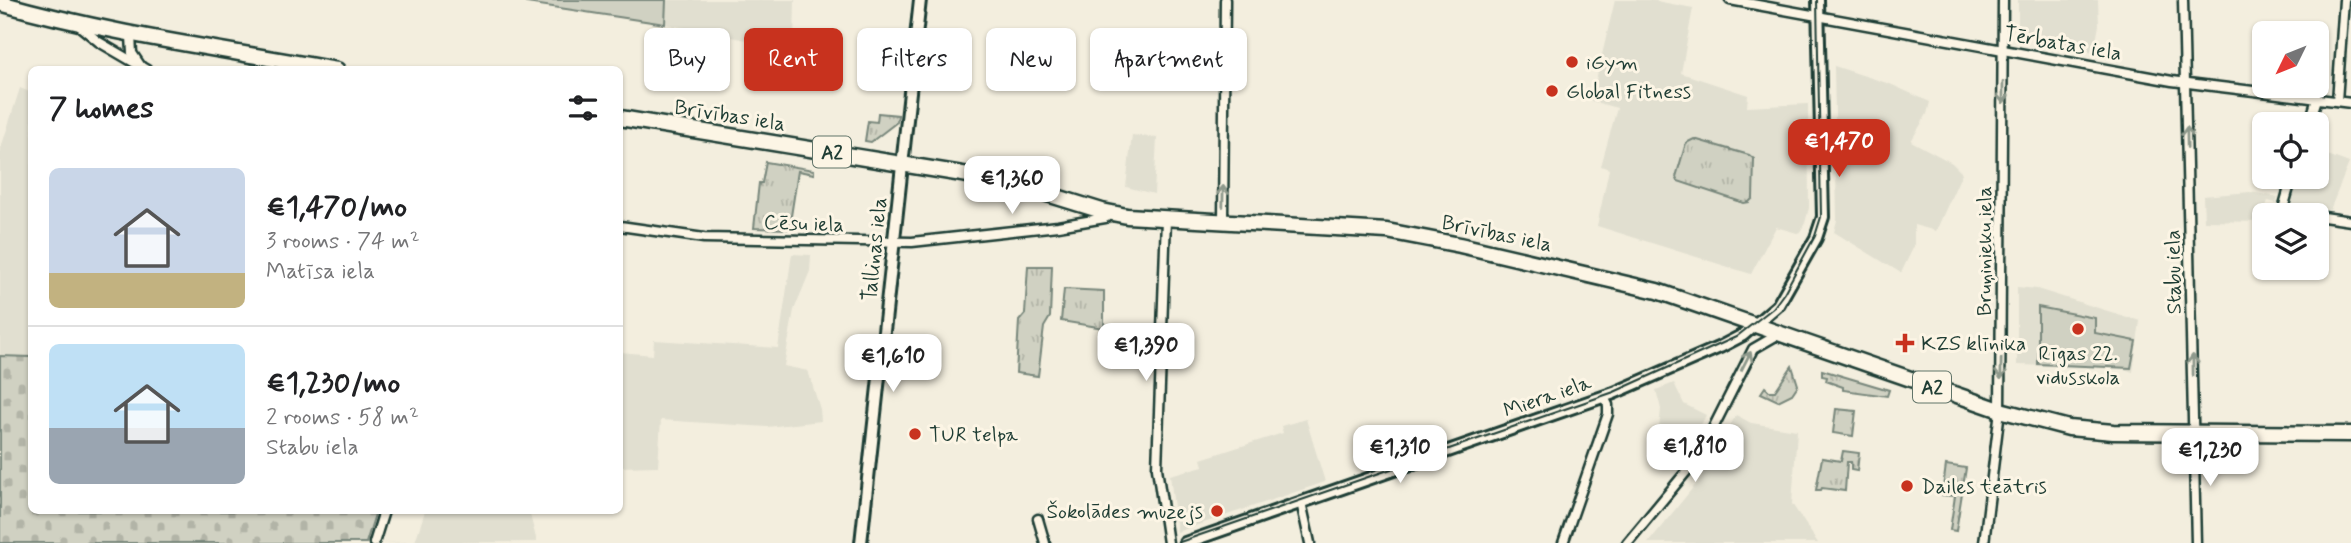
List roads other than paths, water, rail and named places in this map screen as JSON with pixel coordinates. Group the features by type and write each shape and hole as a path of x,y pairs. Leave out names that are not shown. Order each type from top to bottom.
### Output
{"highway":[{"path":"0,3 78,25 131,36 313,66"},
{"name":"Brīvības iela","path":"623,118 1005,181 1112,214 1392,232 1657,291 2000,410 2075,429 2351,434"}],"street":[{"name":"Tallinas iela","path":"861,543 920,0"},
{"path":"1223,221 1225,0"},
{"name":"Tērbatas iela","path":"1730,0 2186,83 2351,103"},
{"name":"Miera iela","path":"1185,543 1604,397 1720,347 1774,309 1788,290 1816,238 1823,217 1818,0"},
{"name":"Bruņinieku iela","path":"1984,543 2000,410 2003,0"},
{"name":"Stabu iela","path":"2183,0 2196,543"},
{"path":"2337,101 2344,0"},
{"path":"78,25 140,66"},
{"path":"131,36 132,53 142,66"},
{"path":"2313,112 2317,99"},
{"name":"Cēsu iela","path":"623,226 695,237 894,243 1058,226 1105,218 1112,214"},
{"path":"2329,217 2351,220"},
{"path":"1166,219 1157,468 1168,543"},
{"path":"1627,543 1702,450 1753,349 1779,334"},
{"path":"1563,543 1608,414 1604,397"},
{"path":"1301,502 1310,543"},
{"path":"374,543 383,514"},
{"path":"1038,519 1045,543"}],"tram line":[{"path":"1177,543 1614,392 1736,337 1773,308 1815,236 1821,217 1817,0"}],"place":[{"name":"iGym","path":"1572,62"},
{"name":"Global Fitness","path":"1552,91"},
{"name":"Rīgas 22. vidusskola","path":"2078,329"},
{"name":"KZS klīnika","path":"1905,343"},
{"name":"TUR telpa","path":"915,434"},
{"name":"Dailes teātris","path":"1907,486"},
{"name":"Šokolādes muzejs","path":"1217,511"}]}
